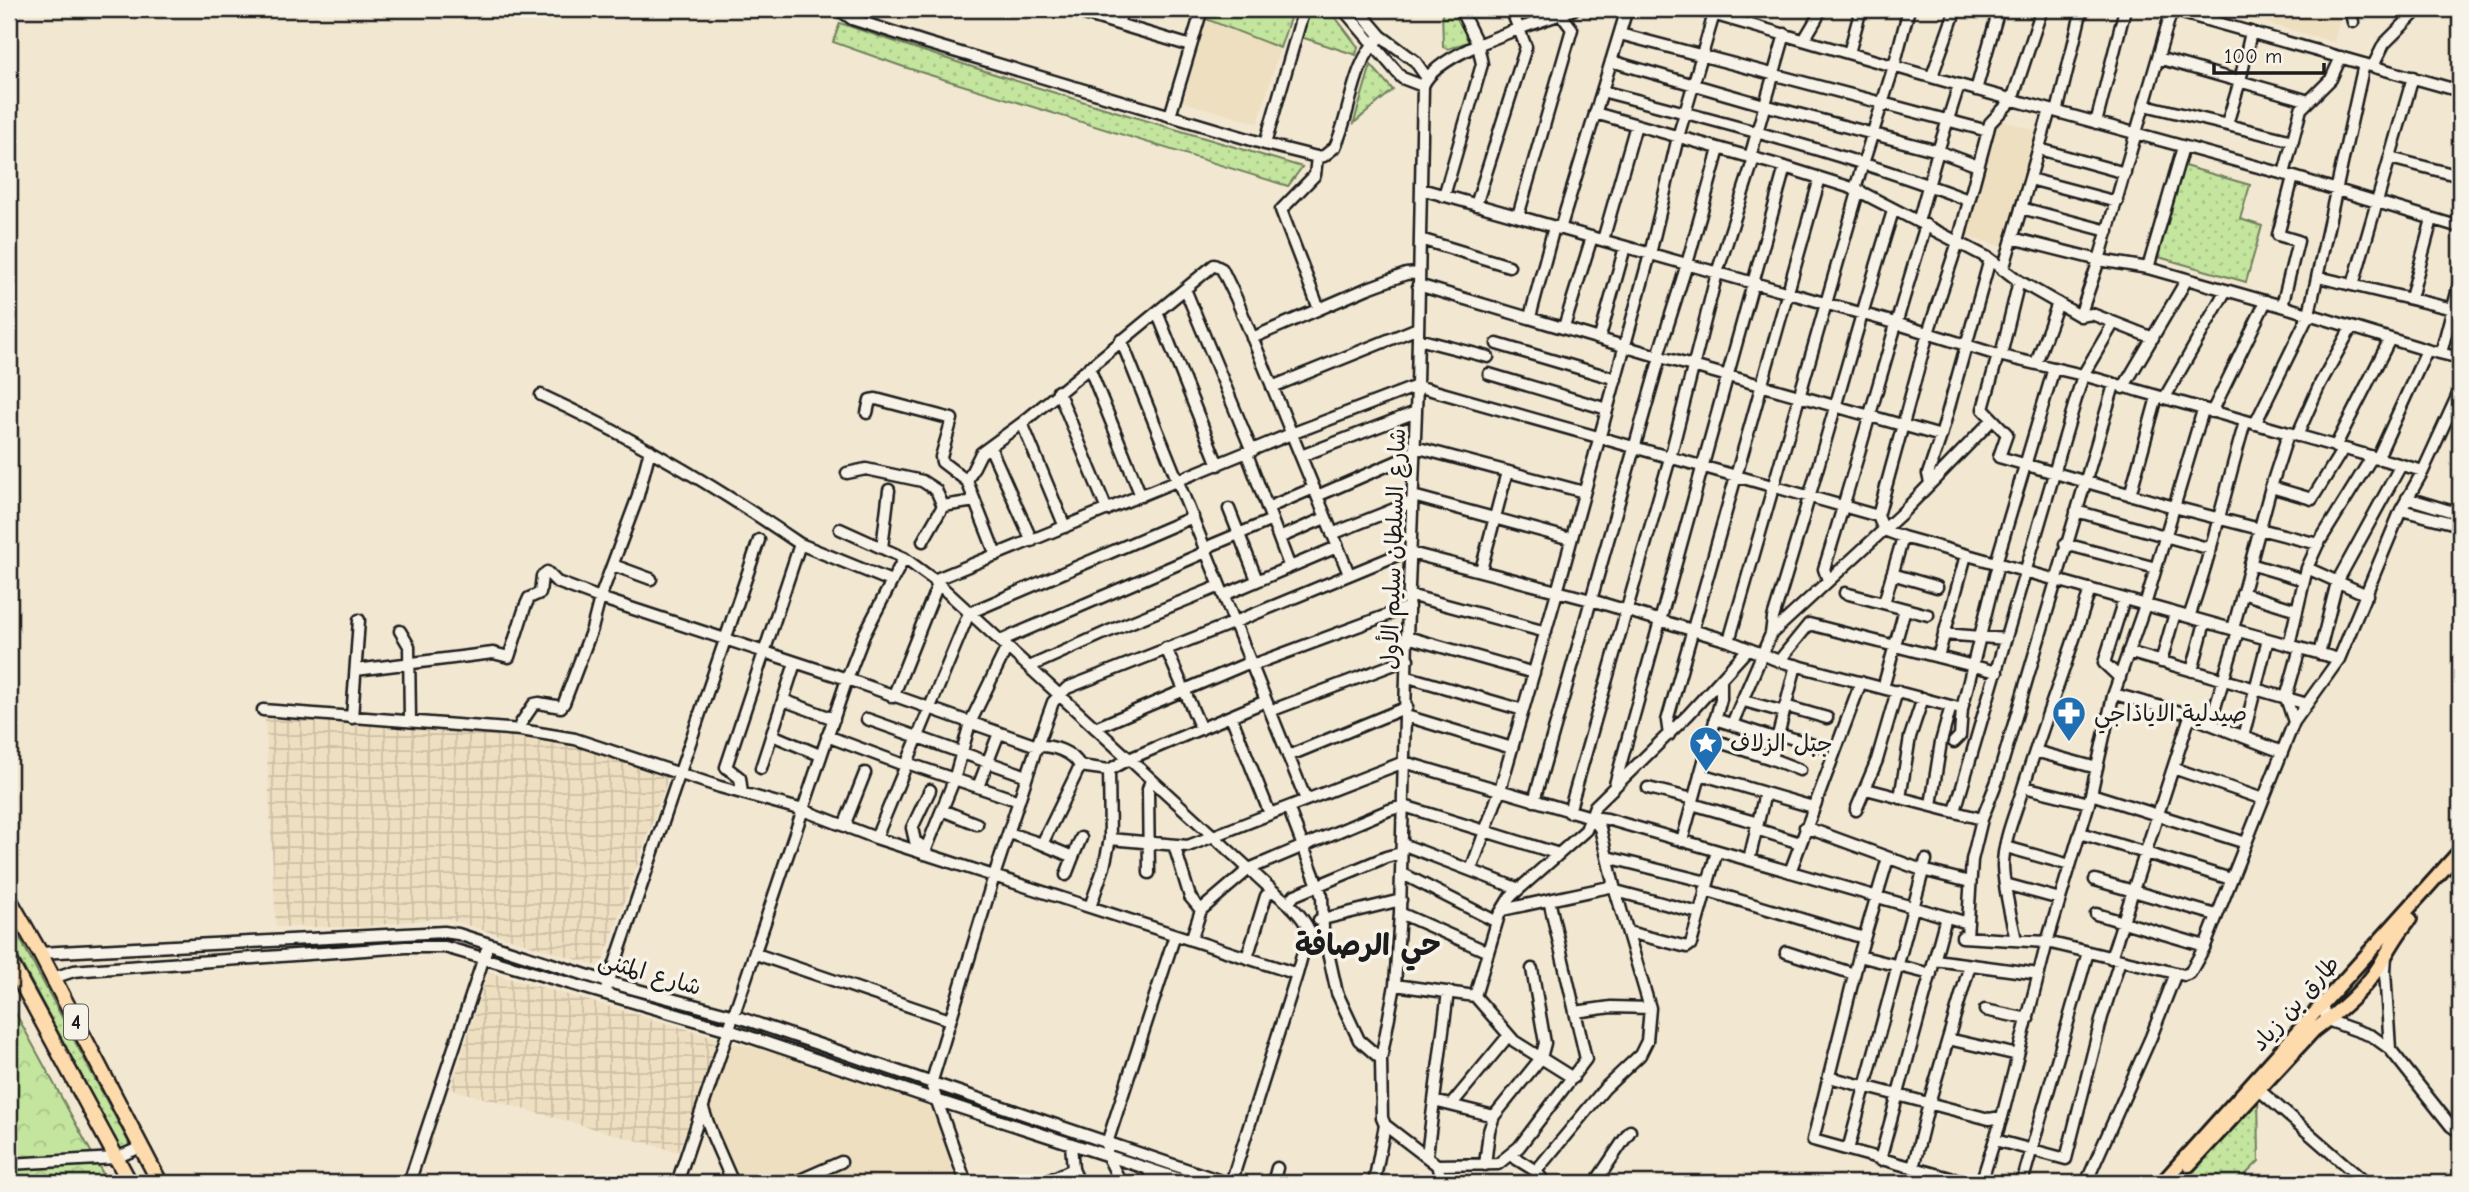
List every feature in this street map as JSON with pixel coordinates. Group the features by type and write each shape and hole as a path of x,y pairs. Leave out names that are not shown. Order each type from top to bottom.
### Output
{"highway":[{"name":"4","path":"9,899 160,1183"},
{"name":"4","path":"9,960 130,1183"}],"main road":[{"name":"طارق بن زياد","path":"2162,1183 2460,851"},
{"path":"2173,1183 2314,1030 2382,969 2387,951 2402,928 2460,862"}],"street":[{"path":"838,9 852,19 884,29 1265,144 1317,156 1324,156 1335,147 1363,61 1381,36"},
{"path":"1068,9 1191,46"},
{"path":"1118,24 1123,9"},
{"path":"1170,116 1202,9"},
{"path":"1265,144 1304,9"},
{"path":"1343,9 1402,78 1425,82"},
{"path":"1358,9 1381,36 1415,61 1425,82"},
{"path":"1444,196 1482,64 1478,45 1460,9"},
{"path":"1476,205 1526,47 1511,9"},
{"path":"1425,82 1442,64 1478,45 1558,12 1574,9"},
{"path":"1530,317 1627,9"},
{"path":"1695,9 2460,227"},
{"path":"1804,40 1820,9"},
{"path":"1849,53 1861,9"},
{"path":"1729,641 1826,305 1871,134 1894,66 1909,9"},
{"path":"1932,76 1956,9"},
{"path":"1976,90 1999,9"},
{"path":"2042,9 2012,100 1990,123 1878,516 1884,530 2339,659"},
{"path":"2003,270 2039,149 2054,111 2082,9"},
{"path":"2096,123 2125,9"},
{"path":"2080,316 2117,202 2170,9 2460,91"},
{"path":"2350,9 2353,22"},
{"path":"2189,617 2205,573 2217,518 2250,423 2309,314 2368,65 2384,44 2419,9"},
{"path":"1518,216 1572,29 1558,12"},
{"path":"1471,870 1500,790 1546,632 1650,254 1678,137 1714,14"},
{"path":"2227,124 2240,81 2250,32"},
{"path":"1620,34 1988,131"},
{"path":"1569,812 1670,458 1717,273 1785,34"},
{"path":"2282,306 2298,241 2278,235 2293,141 2301,109 2331,79 2341,57"},
{"path":"2158,58 2309,101"},
{"path":"1611,61 1693,86 1938,151 1978,166"},
{"path":"2353,285 2413,77"},
{"name":"شارع السلطان سليم الأول","path":"1374,1183 1385,1125 1382,1118 1381,1059 1395,985 1401,913 1425,82"},
{"path":"1828,580 1824,569 1870,416 1922,223 1938,151 1959,85"},
{"path":"1602,91 1756,131 1929,185 1968,200"},
{"path":"2145,105 2293,141"},
{"path":"1595,113 1752,157 1856,191 1990,259 2019,281 2080,316 2092,314 2153,338"},
{"path":"1602,240 1636,125"},
{"path":"2148,268 2182,147"},
{"path":"1534,801 1719,149"},
{"path":"2039,149 2125,173"},
{"path":"1317,156 1314,176 1281,210 1319,309"},
{"path":"2390,158 2460,176"},
{"path":"1614,788 1785,167"},
{"path":"1669,735 1667,720 1820,178"},
{"path":"2030,180 2117,202"},
{"path":"1421,189 1861,313 1999,355 2083,375 2423,471"},
{"path":"2021,208 2108,231"},
{"path":"1771,634 1773,618 1811,497 1861,313 1893,211"},
{"path":"2411,299 2432,219"},
{"path":"1564,327 1592,237"},
{"path":"2012,238 2099,260 2148,268 2427,351 2460,358"},
{"path":"1420,239 1509,265"},
{"path":"1600,337 1625,247"},
{"path":"1930,483 1928,474 1990,259"},
{"path":"967,481 981,453 1209,267 1218,265 1236,298 1349,575"},
{"path":"1252,338 1406,274 1418,273"},
{"path":"2318,277 2453,309"},
{"path":"2187,279 2153,338 2119,386 2076,511 2065,544 2058,581 1997,780 1982,820 1970,881 1965,937 2048,942 2184,975 2190,973 2205,946 2294,722 2339,659 2401,510 2423,471 2460,390"},
{"path":"2019,281 1983,409 2007,434 1999,457 2086,483 2318,544"},
{"path":"2441,353 2460,281"},
{"path":"1418,285 1941,436"},
{"path":"1185,289 1289,565"},
{"path":"2130,495 2160,398 2226,290"},
{"path":"1981,1183 2002,1118 2039,974 2090,799 2114,694 2145,605 2174,507 2207,411 2266,301"},
{"path":"2036,363 2058,303"},
{"path":"1157,312 1218,465"},
{"path":"1955,811 2083,375 2113,324"},
{"path":"2210,724 2249,564 2271,487 2292,435 2351,328"},
{"path":"1272,387 1418,334 1488,357"},
{"path":"1121,340 1306,800"},
{"path":"2271,487 2312,499 2390,340"},
{"path":"1497,344 1616,379"},
{"path":"2289,645 2307,568 2318,544 2374,458 2427,351"},
{"path":"1089,367 1141,496"},
{"path":"1954,742 1959,739 1962,727 1962,709 1997,563 2054,368"},
{"path":"1489,374 1607,409"},
{"path":"893,697 936,582 1292,434 1417,386 1878,516"},
{"path":"1058,391 1107,510"},
{"path":"541,395 602,424 690,472 800,544 891,581"},
{"path":"867,413 870,400 876,399 952,419 941,457 942,462 967,481 996,555"},
{"path":"1301,456 1416,412"},
{"path":"1732,724 1771,634 1884,530 1992,420"},
{"path":"1021,423 1065,527"},
{"path":"990,447 1032,541"},
{"path":"521,730 521,723 534,704 561,707 564,703 592,629 650,450"},
{"path":"1267,508 1315,492 1415,451 1584,492"},
{"path":"2319,654 2337,582 2401,466"},
{"path":"847,472 866,469 922,481 936,489 943,506"},
{"path":"1481,570 1507,472"},
{"path":"882,548 889,489"},
{"path":"2407,498 2460,514"},
{"path":"1332,534 1413,499 1571,538"},
{"path":"943,506 975,501"},
{"path":"923,541 943,506"},
{"path":"1229,509 1257,580"},
{"path":"2401,510 2460,525"},
{"path":"2076,511 2211,549"},
{"path":"876,838 969,613 1193,517"},
{"path":"1279,538 1325,518"},
{"path":"925,851 954,780 970,723 1004,644 1272,520"},
{"path":"839,528 904,558 936,582 1212,836 1289,903 1309,930"},
{"path":"1884,603 1903,537"},
{"path":"604,995 759,540"},
{"path":"742,793 740,778 726,767 800,544"},
{"path":"2065,544 2156,568"},
{"path":"1029,667 1107,632 1257,580 1337,547"},
{"path":"966,1183 930,1084 1037,746 1054,702 1067,688 1402,553 1411,553 1591,600 1729,641 1779,661 1962,709"},
{"path":"1938,657 1966,555"},
{"path":"677,1183 847,679 864,635 904,558"},
{"path":"2249,564 2304,580"},
{"path":"613,565 651,579"},
{"path":"2307,568 2367,595"},
{"path":"356,670 493,653 509,657 525,607 530,598 540,593 541,576 545,572 557,582 600,598 847,679 1037,746 1046,746 1074,756 1080,766"},
{"path":"1892,574 1937,587"},
{"path":"2016,940 2005,884 2003,864 2006,846 2090,589"},
{"path":"1845,593 1928,615"},
{"path":"2242,593 2297,610"},
{"path":"1409,595 1546,632"},
{"path":"2120,678 2104,663 2124,599"},
{"path":"1095,728 1245,664 1409,607"},
{"path":"1883,688 1905,609"},
{"path":"2161,662 2175,613"},
{"path":"352,718 359,620"},
{"path":"2192,671 2205,622"},
{"path":"1779,661 1809,624 1997,672"},
{"path":"400,631 409,646 410,721"},
{"path":"1944,634 2006,639"},
{"path":"1407,638 1534,673"},
{"path":"2243,737 2268,639"},
{"path":"1166,648 1201,729"},
{"path":"2294,722 2286,698 2300,648"},
{"path":"1475,996 1497,922 1510,897 1586,830 1595,806 1669,735 1748,649"},
{"path":"2128,652 2307,704"},
{"path":"1080,766 1110,770 1129,759 1231,716 1408,659"},
{"path":"761,768 795,663"},
{"path":"1772,759 1796,665"},
{"path":"1408,677 1523,710"},
{"path":"1682,841 1720,699 1721,679"},
{"path":"1790,872 1861,682"},
{"path":"1856,810 1866,789 1897,691"},
{"path":"2114,694 2180,712"},
{"path":"1900,798 1910,737 1923,698"},
{"path":"783,700 834,719"},
{"path":"1744,701 1827,718"},
{"path":"1931,805 1941,742 1951,706"},
{"path":"263,710 521,730 575,738 680,774 803,810 876,838 925,851 1297,974"},
{"path":"1288,756 1406,712 1512,748"},
{"path":"1231,716 1270,814"},
{"path":"1995,1140 2066,1159 2123,922 2190,716 2282,752"},
{"path":"867,719 1027,776"},
{"path":"1715,719 1816,746"},
{"path":"978,788 999,733"},
{"path":"772,735 820,755"},
{"path":"827,736 904,765 907,763 1019,801"},
{"path":"1710,739 1800,771"},
{"path":"2035,751 2096,768"},
{"path":"1110,839 1188,846 1404,762 1569,812 1603,818 1968,923"},
{"path":"1042,844 1080,766"},
{"path":"2173,768 2263,799"},
{"path":"1090,907 1104,867 1110,839 1110,770"},
{"path":"849,828 846,821 865,773"},
{"path":"1700,774 1813,807"},
{"path":"1149,873 1148,789 1151,780"},
{"path":"2024,787 2158,814 2246,843"},
{"path":"1648,788 1693,802 1800,843"},
{"path":"1866,789 1982,820"},
{"path":"925,851 915,841 912,828 930,790"},
{"path":"1749,860 1765,793"},
{"path":"1191,940 1201,910 1249,869 1404,806 1559,854"},
{"path":"1288,807 1322,897 1321,918 1337,993 1359,1040 1381,1059"},
{"path":"942,810 977,824"},
{"path":"1536,1171 1605,1088 1640,1055 1647,1041 1650,1009 1600,828 1591,817"},
{"path":"1805,827 1888,858 1924,865 1970,881"},
{"path":"1009,833 1073,857"},
{"path":"2080,833 2231,879"},
{"path":"1066,875 1081,838"},
{"path":"1174,845 1190,897 1201,910"},
{"path":"2006,846 2070,865"},
{"path":"1289,903 1295,895 1402,849 1471,870 1519,889"},
{"path":"1628,932 1687,947 1692,944 1717,851"},
{"path":"1607,857 1706,886 1864,938"},
{"path":"1888,858 1854,974 1813,1140 1968,1183"},
{"path":"1848,1150 1924,865"},
{"path":"1401,873 1497,922"},
{"path":"2095,880 2216,915"},
{"path":"2005,884 2060,899"},
{"path":"1502,910 1615,889 1699,913"},
{"path":"1247,958 1266,896 1272,890"},
{"path":"1229,1183 1309,930 1321,918 1401,900"},
{"path":"1437,1165 1499,1164 1519,1147 1586,1059 1549,900"},
{"path":"1401,913 1489,952"},
{"path":"2096,914 2205,946"},
{"path":"1880,1160 1946,917"},
{"name":"شارع المثنى","path":"40,953 430,932 458,934 608,982 735,1016 1229,1183"},
{"path":"455,950 458,934"},
{"path":"1121,1183 1107,1155 1107,1143 1175,935"},
{"path":"409,1183 489,942"},
{"name":"شارع المثنى","path":"52,978 74,971 378,949 445,947 729,1030 936,1101 1191,1183"},
{"path":"1786,952 1854,974"},
{"path":"2022,1183 2088,952"},
{"path":"756,954 950,1020"},
{"path":"2367,955 2382,969 2390,1048"},
{"path":"1859,956 1931,974"},
{"path":"1935,960 2039,974"},
{"path":"1913,1168 1929,1103 1970,965"},
{"path":"1485,1165 1489,1131 1494,1116 1541,1058 1545,1043 1532,969"},
{"path":"2086,1183 2151,1037 2176,973"},
{"path":"1395,985 1475,996 1514,1041 1573,1078"},
{"path":"1427,1156 1448,992"},
{"path":"2322,1005 2327,1020 2372,1036 2390,1048 2451,1126 2460,1132"},
{"path":"1575,1012 1611,1007 1650,1009"},
{"path":"1985,1010 2028,1019"},
{"path":"1451,1105 1509,1035"},
{"path":"1948,1039 2018,1055"},
{"path":"1829,1077 1989,1119 2002,1118"},
{"path":"2258,1089 2366,1183"},
{"path":"1434,1101 1494,1116"},
{"path":"703,1108 733,1183"},
{"path":"1385,1125 1437,1165 1442,1183"},
{"path":"1595,1183 1630,1132"},
{"path":"1072,1144 1073,1169 1079,1183"},
{"path":"9,1164 116,1158 141,1147"},
{"path":"1510,1155 1536,1171 1545,1183"},
{"path":"793,1183 841,1162"},
{"path":"1273,1183 1276,1168"},
{"path":"1043,1183 1073,1169"},
{"path":"1148,1169 1154,1183"}],"shaded area":[{"path":"2217,9 2338,9 2340,17 2334,42"},
{"path":"1206,19 1282,41 1258,123 1183,102"},
{"path":"1998,119 2036,131 2003,247 1964,236"},
{"path":"265,715 559,740 669,775 601,967 444,918 359,927 276,927"},
{"path":"488,972 722,1039 678,1152 451,1089"},
{"path":"732,1043 833,1066 936,1100 971,1183 733,1183 707,1108"}],"green space":[{"path":"1209,9 1293,9 1280,48 1206,19"},
{"path":"1309,9 1329,9 1358,47 1356,55 1301,37"},
{"path":"1442,9 1455,9 1470,41 1448,49 1443,47"},
{"path":"840,23 1013,80 1302,167 1288,186 904,67 833,42"},
{"path":"1371,65 1393,90 1354,123 1354,122"},
{"path":"2181,165 2250,185 2240,219 2262,226 2246,282 2155,256"},
{"path":"9,918 128,1141 129,1146 124,1149 120,1148 9,940"},
{"path":"9,1001 108,1183 9,1183"},
{"path":"2258,1089 2259,1161 2237,1183 2173,1183"}],"place":[{"name":"صيدلية الاياذاجي","path":"2069,743"},
{"name":"جبل الزلاف","path":"1706,773"}],"district":[{"name":"حي الرصافة","path":"1368,945"}]}
